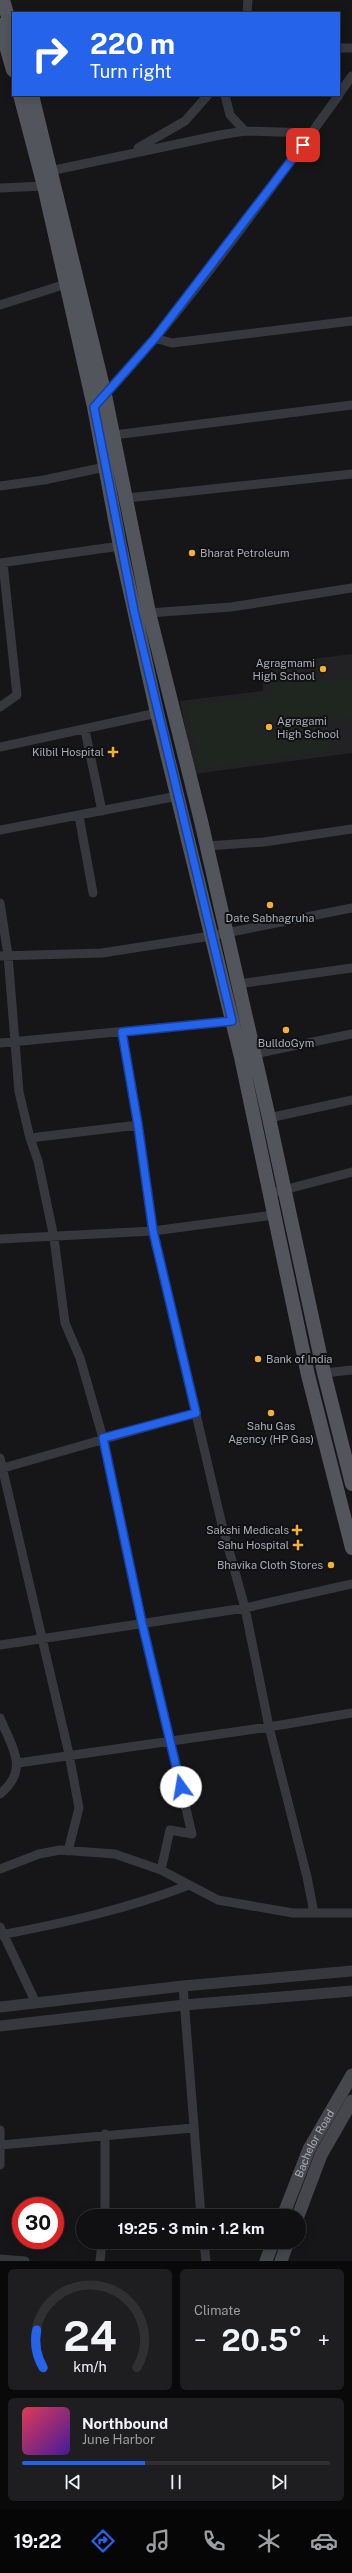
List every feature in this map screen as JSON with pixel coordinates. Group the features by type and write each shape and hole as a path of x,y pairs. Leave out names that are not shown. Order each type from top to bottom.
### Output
{"main road":[{"path":"3,0 12,31"},
{"path":"0,26 12,67"},
{"path":"20,96 44,186 94,407 120,546 157,713 232,1021 308,1375 351,1542"},
{"path":"32,96 105,395 149,613 207,846 269,1118 283,1190 324,1373 352,1484"},
{"name":"Bachelor Road","path":"286,2209 309,2149 352,2075"},
{"name":"Bachelor Road","path":"301,2209 322,2155 352,2101"},
{"path":"266,2261 270,2249"},
{"path":"281,2261 285,2249"}],"street":[{"path":"247,12 248,0"},
{"path":"340,48 352,48"},
{"path":"340,94 352,76"},
{"path":"130,152 185,121 207,96"},
{"path":"225,96 230,115 245,131"},
{"path":"94,407 155,338 268,193 338,96"},
{"path":"50,171 130,152 245,131 311,133"},
{"path":"0,188 44,186"},
{"path":"0,305 66,284"},
{"path":"155,338 172,343 352,321"},
{"path":"114,435 352,405"},
{"path":"0,486 44,480 105,467"},
{"path":"127,498 352,474"},
{"path":"0,708 17,696 2,563 120,546"},
{"path":"149,613 231,607 352,588"},
{"path":"0,747 85,730 157,713"},
{"path":"85,730 102,811"},
{"path":"0,830 80,816 178,796"},
{"path":"80,816 93,893"},
{"path":"207,846 264,842 352,829"},
{"path":"0,903 4,956 19,1092 30,1138 38,1161 54,1238 65,1323 80,1358 103,1438 142,1623 192,1834 170,1830 161,1870"},
{"path":"4,956 102,953 211,936 352,908"},
{"path":"238,984 352,968"},
{"path":"0,1043 232,1021"},
{"path":"122,1032 138,1125 153,1231 222,1525 246,1608 269,1728 307,1877 314,1913"},
{"path":"254,1054 352,1034"},
{"path":"269,1118 352,1100"},
{"path":"30,1138 138,1125"},
{"path":"268,1194 352,1172"},
{"path":"0,1239 54,1238 153,1231 274,1215"},
{"path":"324,1373 352,1370"},
{"path":"1,1469 103,1438 196,1413"},
{"path":"0,1458 1,1469 69,1754 79,1808 68,1851"},
{"path":"0,1645 246,1608 352,1584"},
{"path":"18,1763 69,1754 269,1728 352,1713"},
{"path":"0,1718 18,1763 14,1781 0,1794"},
{"path":"0,1869 39,1854 68,1851 115,1854 161,1870 218,1900 292,1913 352,1914"},
{"path":"36,2003 1,1932 71,1922 146,1902 189,1885"},
{"path":"0,2007 183,1986 352,1971"},
{"path":"183,1986 200,2209"},
{"path":"0,2026 184,2005 352,1991"},
{"path":"1,2145 105,2134 193,2128"},
{"path":"0,2130 0,2165"},
{"path":"105,2134 105,2209"},
{"path":"100,2261 101,2249"},
{"path":"205,2249 206,2261"},
{"path":"0,2259 25,2261"}],"shaded area":[{"name":"Agragami High School","path":"352,654 352,753 194,774 180,701 263,691 263,669 287,662"},
{"name":"Agragami High School","path":"290,666 293,685 352,677 352,718 326,722 330,752 199,769 187,705 271,696 271,671"}],"place":[{"name":"Bharat Petroleum","path":"192,553"},
{"name":"Agragmami High School","path":"323,669"},
{"name":"Agragami High School","path":"269,727"},
{"name":"Kilbil Hospital","path":"113,752"},
{"name":"Date Sabhagruha","path":"270,905"},
{"name":"BulldoGym","path":"286,1030"},
{"name":"Bank of India","path":"258,1359"},
{"name":"Sahu Gas Agency (HP Gas)","path":"271,1413"},
{"name":"Sakshi Medicals","path":"297,1530"},
{"name":"Sahu Hospital","path":"298,1545"},
{"name":"Bhavika Cloth Stores","path":"331,1565"}],"route":[{"path":"181,1787 142,1623 103,1438 196,1413 153,1231 138,1125 122,1032 232,1021 157,713 134,611 99,440 94,407 155,338 268,193 303,145"}]}
